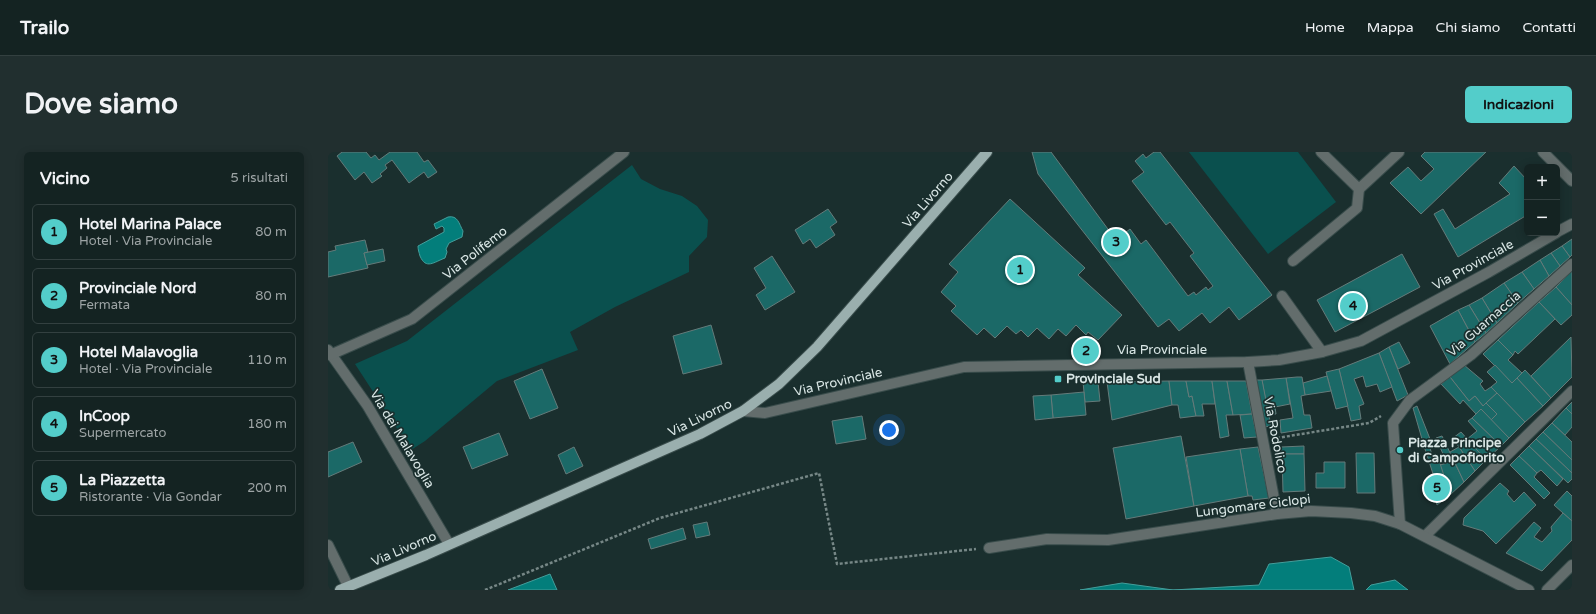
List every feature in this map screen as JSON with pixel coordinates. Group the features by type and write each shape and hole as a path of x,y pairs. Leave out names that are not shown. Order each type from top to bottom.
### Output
{"main road":[{"name":"Via Livorno","path":"344,588 450,544 700,434 743,411 779,384 817,346 988,152"}],"street":[{"name":"Via Polifemo","path":"329,353 412,319 624,152"},
{"path":"1321,152 1359,189"},
{"path":"1294,261 1357,208 1359,189 1399,152"},
{"path":"1543,152 1572,181"},
{"name":"Via Provinciale","path":"1560,231 1572,224"},
{"name":"Via Provinciale","path":"743,411 765,413 964,367 1248,362 1279,360 1322,352 1361,341 1552,236"},
{"name":"Via Guarnaccia","path":"1400,524 1393,423 1410,400 1471,355 1572,264"},
{"path":"1282,296 1322,352"},
{"name":"Via dei Malavoglia","path":"329,353 367,405 450,544"},
{"name":"Via Rodolico","path":"1248,362 1277,514"},
{"path":"1425,536 1572,391"},
{"name":"Lungomare Ciclopi","path":"989,548 1047,539 1108,540 1277,514 1311,511 1352,513 1376,516 1400,524 1529,590"},
{"path":"328,545 344,588"},
{"path":"1547,590 1572,565"}],"path":[{"path":"1263,441 1307,432 1369,423 1383,415"},
{"path":"485,590 660,518 819,473 837,564 989,548"}],"shaded area":[{"path":"1189,152 1298,152 1336,202 1268,254"},
{"path":"632,165 641,179 660,189 682,196 697,206 708,220 707,237 689,256 689,272 615,307 570,332 578,350 497,381 425,441 411,450 355,364 407,341"},
{"path":"448,217 454,217 458,221 463,231 462,237 449,243 446,249 447,252 445,258 431,264 425,263 420,256 418,246 444,232 444,228 442,226 436,229 434,224"},
{"path":"1331,557 1349,567 1354,590 1173,590 1259,585 1269,564"},
{"path":"550,574 557,590 508,590"},
{"path":"1395,580 1408,590 1366,590 1371,585"},
{"path":"1122,583 1173,590 1080,590"}],"building":[{"path":"342,152 366,152 371,158 375,155 379,160 390,152 417,152 424,162 428,160 437,172 428,178 424,172 409,183 392,160 385,165 387,168 380,174 382,176 372,183 364,172 355,180 337,156"},
{"path":"1032,152 1051,152 1116,240 1130,229 1141,244 1146,240 1188,296 1194,292 1196,295 1206,287 1208,290 1213,286 1190,256 1194,253 1170,222 1166,225 1132,181 1144,172 1135,161 1143,154 1146,158 1154,152 1160,152 1272,295 1239,320 1229,307 1210,323 1202,313 1179,331 1169,319 1158,327 1038,174"},
{"path":"1425,152 1486,152 1421,214 1390,183 1408,167 1421,181 1434,169 1421,156"},
{"path":"1514,166 1524,177 1524,217 1458,257 1434,214 1443,209 1455,229 1510,194 1499,183"},
{"path":"1010,199 1085,268 1078,275 1122,315 1098,340 1088,332 1086,335 1076,325 1066,336 1058,329 1049,339 1037,328 1028,337 1021,330 1016,334 1007,326 995,338 984,328 977,335 951,311 956,306 941,292 958,272 949,264"},
{"path":"828,209 837,222 830,227 835,235 816,248 810,239 803,244 795,230"},
{"path":"1572,239 1572,255 1570,257 1562,246"},
{"path":"365,240 368,252 364,253 368,268 328,277 328,252 336,250 335,246"},
{"path":"1562,246 1570,257 1560,266 1551,253"},
{"path":"383,249 385,261 367,265 364,253"},
{"path":"1551,253 1560,266 1549,276 1540,260"},
{"path":"1402,254 1420,287 1335,332 1317,300"},
{"path":"772,256 795,292 765,310 756,295 766,288 754,268"},
{"path":"1540,260 1549,276 1534,289 1522,272"},
{"path":"1572,271 1572,305 1556,287"},
{"path":"1522,272 1534,289 1518,303 1504,283"},
{"path":"1504,283 1518,303 1497,323 1482,298"},
{"path":"1556,287 1572,305 1572,315 1561,325 1539,302"},
{"path":"1482,298 1497,323 1486,333 1469,305"},
{"path":"1539,302 1555,319 1518,354 1515,351 1513,355 1498,340"},
{"path":"1469,305 1486,333 1475,342 1458,310"},
{"path":"1458,310 1475,342 1450,364 1430,326"},
{"path":"711,325 722,364 683,374 673,336"},
{"path":"1571,337 1572,377 1551,398 1531,376"},
{"path":"1498,340 1513,355 1508,360 1522,373 1512,383 1483,354"},
{"path":"1399,342 1410,363 1398,369 1389,347"},
{"path":"1389,347 1408,395 1397,401 1379,353"},
{"path":"1379,353 1392,387 1380,392 1377,384 1366,387 1363,376 1354,379 1364,404 1359,406 1361,419 1351,421 1339,369"},
{"path":"1464,365 1483,381 1480,384 1485,391 1491,387 1497,393 1483,406 1475,396 1469,401 1450,377"},
{"path":"1495,365 1512,383 1517,378 1543,406 1525,422 1491,387 1497,382 1487,372"},
{"path":"542,369 558,408 530,419 514,381"},
{"path":"1339,369 1348,406 1336,409 1326,372"},
{"path":"1525,370 1551,398 1543,406 1517,378"},
{"path":"1327,376 1331,391 1305,395 1303,383"},
{"path":"1302,377 1305,395 1301,396 1304,415 1310,415 1312,428 1281,433 1280,420 1293,418 1286,378"},
{"path":"1450,377 1469,401 1475,396 1483,406 1486,403 1497,414 1491,420 1481,409 1476,414 1463,400 1460,404 1441,384"},
{"path":"1286,378 1290,404 1275,407 1276,414 1268,414 1262,380"},
{"path":"1255,380 1262,380 1271,426 1263,427"},
{"path":"1169,381 1172,405 1112,420 1107,382"},
{"path":"1169,381 1186,381 1189,397 1192,396 1196,416 1180,418 1178,405 1172,405"},
{"path":"1186,381 1212,381 1215,404 1202,404 1204,416 1196,416 1192,396 1189,397"},
{"path":"1212,381 1227,381 1233,415 1226,415 1229,436 1220,438"},
{"path":"1227,381 1246,381 1252,414 1233,415"},
{"path":"1083,382 1098,382 1100,401 1085,402"},
{"path":"1084,392 1086,415 1053,418 1051,395"},
{"path":"1497,393 1525,422 1509,438 1491,420 1497,414 1486,403"},
{"path":"1051,395 1053,418 1035,420 1033,396"},
{"path":"1572,402 1572,414 1566,408"},
{"path":"1417,406 1432,444 1424,446 1413,408"},
{"path":"1566,408 1572,414 1572,427 1565,435 1552,423"},
{"path":"1481,409 1509,438 1501,446 1472,418"},
{"path":"1252,414 1257,437 1244,438 1240,415"},
{"path":"862,416 866,439 836,444 832,421"},
{"path":"1472,418 1501,446 1486,460 1467,439 1477,431 1468,421"},
{"path":"1552,423 1572,442 1572,460 1543,432"},
{"path":"1461,432 1486,460 1475,471 1453,438"},
{"path":"1543,432 1572,460 1572,473 1536,439"},
{"path":"499,433 508,455 472,469 463,447"},
{"path":"1181,436 1194,506 1126,519 1113,448"},
{"path":"1442,436 1464,482 1450,495 1440,465 1447,463 1436,438"},
{"path":"1536,439 1572,473 1572,479 1568,483 1529,446"},
{"path":"353,442 362,462 328,477 328,452"},
{"path":"1429,445 1434,461 1439,460 1450,495 1437,505 1431,481 1435,480 1424,446"},
{"path":"1304,446 1304,454 1282,454 1281,447"},
{"path":"1529,446 1563,479 1557,486 1541,470 1537,473 1519,456"},
{"path":"574,447 583,466 566,474 558,455"},
{"path":"1258,447 1269,498 1253,500 1252,496 1248,496 1240,449"},
{"path":"1459,447 1475,471 1464,482 1450,452"},
{"path":"1240,449 1248,496 1194,506 1186,457"},
{"path":"1356,453 1374,453 1375,493 1357,493"},
{"path":"1282,454 1304,454 1305,491 1283,492"},
{"path":"1519,456 1537,473 1534,477 1550,493 1544,499 1510,465"},
{"path":"1324,462 1345,462 1345,488 1316,488 1316,473 1324,473"},
{"path":"1500,483 1509,491 1507,494 1514,502 1524,492 1536,505 1496,544 1483,531 1463,525 1464,518"},
{"path":"1567,491 1572,496 1572,521 1554,505"},
{"path":"1563,513 1572,521 1572,540 1542,571 1506,553 1534,522 1541,528 1534,537 1542,542 1552,531 1551,527"},
{"path":"707,522 710,535 696,538 693,525"},
{"path":"683,528 686,539 651,549 648,539"}],"place":[{"name":"Hotel Malavoglia","path":"1116,242"},
{"name":"Hotel Marina Palace","path":"1020,270"},
{"name":"InCoop","path":"1353,306"},
{"name":"Provinciale Nord","path":"1086,351"},
{"name":"Provinciale Sud","path":"1058,379"},
{"name":"Piazza Principe di Campofiorito","path":"1400,450"},
{"name":"La Piazzetta","path":"1437,488"}]}
